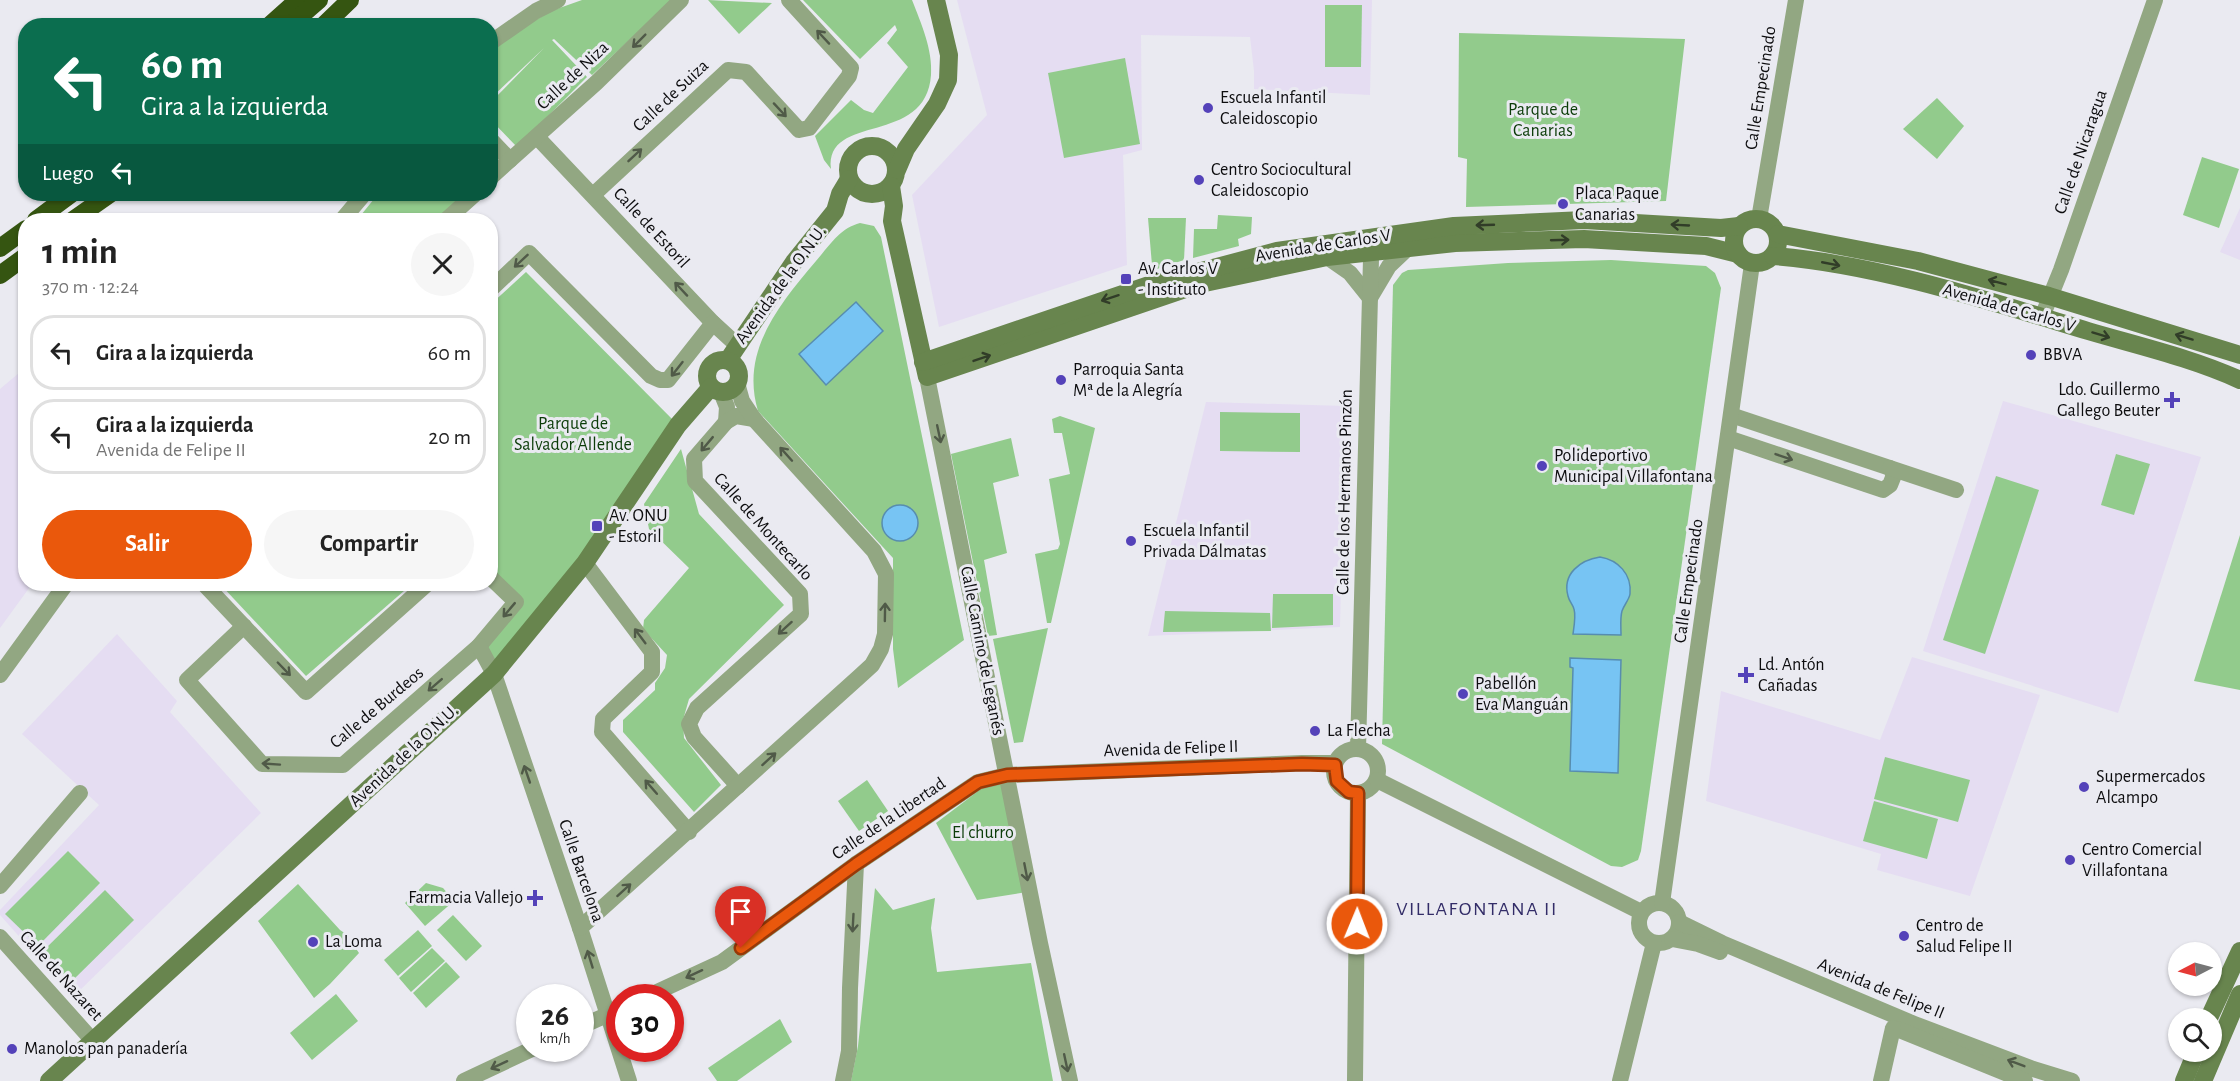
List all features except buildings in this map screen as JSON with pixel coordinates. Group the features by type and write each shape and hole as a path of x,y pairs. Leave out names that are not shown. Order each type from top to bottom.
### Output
{"highway":[{"path":"278,18 298,0"},
{"path":"299,18 320,0"},
{"path":"331,18 350,0"},
{"path":"347,18 363,0"},
{"path":"45,213 62,201"},
{"path":"84,213 100,201"},
{"path":"0,248 18,234"},
{"path":"0,275 18,262"}],"street":[{"path":"498,37 536,11 558,0"},
{"name":"Calle de Niza","path":"498,171 596,83 681,0"},
{"name":"Calle de Suiza","path":"593,195 728,70 746,72 799,130 809,128 849,76 851,68 789,0"},
{"path":"918,130 881,147 867,146 853,154 849,162 849,179 854,186 869,194 884,191 894,178 906,149 938,104 948,80 949,69 946,36 936,0"},
{"name":"Calle Empecinado","path":"1760,219 1796,0"},
{"name":"Calle de Nicaragua","path":"2042,317 2065,258 2155,0"},
{"name":"Calle de Estoril","path":"537,137 713,323 733,353"},
{"path":"881,147 891,154 894,178"},
{"path":"498,148 510,160"},
{"name":"Calle Camino de Leganés","path":"894,178 892,221 925,369 1070,1081"},
{"name":"Avenida de la O.N.U.","path":"57,1078 93,1041 494,674 585,563 678,425 723,388 707,380 707,371 712,364 733,353 794,262 835,211 840,194 849,179"},
{"name":"Calle Camino de Leganés","path":"869,194 881,211 892,221"},
{"name":"Avenida de la O.N.U.","path":"835,211 869,194"},
{"path":"348,213 358,201"},
{"path":"454,213 466,201"},
{"path":"1751,219 1760,219 1769,222 1778,234 1779,245 1773,256 1762,263 1745,259 1734,245 1734,235 1738,226 1751,219"},
{"name":"Avenida de Carlos V","path":"925,369 1190,287 1454,226 1584,220 1721,228 1738,226"},
{"name":"Avenida de Carlos V","path":"1778,234 1918,261 2049,296 2240,355"},
{"name":"Avenida de Carlos V","path":"925,369 1105,299 1198,270 1277,251 1370,245 1408,248 1455,243 1584,239 1706,246 1745,259"},
{"name":"Calle de los Hermanos Pinzón","path":"1358,748 1370,245"},
{"path":"1327,257 1350,273 1370,298 1389,266 1408,248"},
{"path":"498,283 529,254 651,376 660,380 668,380 713,323"},
{"name":"Avenida de Carlos V","path":"1773,256 1802,258 1913,281 2042,317 2215,370 2240,380"},
{"name":"Calle Empecinado","path":"1662,903 1731,415 1745,259"},
{"path":"723,388 739,374 733,353"},
{"path":"580,928 872,665 881,649 885,634 886,574 874,551 754,419 742,401 723,388"},
{"path":"723,388 727,407 726,422"},
{"path":"1731,415 1956,490"},
{"path":"726,422 736,416 754,419"},
{"name":"Calle de Montecarlo","path":"726,422 694,459 695,481 800,594 801,604 801,614 697,708 689,724 694,737 738,786"},
{"path":"1728,438 1883,490 1890,485 1894,475 1890,468"},
{"path":"585,563 652,652 652,672 603,718 602,732 689,832"},
{"name":"Calle de Burdeos","path":"244,626 187,680 262,764 343,765 479,646 516,602 498,585"},
{"path":"0,675 61,591"},
{"path":"211,591 306,692 419,591"},
{"path":"479,646 494,674"},
{"name":"Calle Barcelona","path":"494,674 580,928 606,994"},
{"path":"1358,748 1368,752 1375,759 1378,770 1377,780 1372,786 1358,793 1349,792 1337,781 1335,765 1344,752 1358,748"},
{"name":"Avenida de Felipe II","path":"1007,775 1302,764 1335,765"},
{"name":"Calle de la Libertad","path":"674,984 722,962 856,864 978,782 1007,775"},
{"path":"1377,780 1641,912"},
{"path":"0,886 80,793"},
{"path":"1355,1081 1358,793"},
{"path":"843,1081 849,1051 856,864"},
{"path":"1662,903 1674,909 1679,928 1672,939 1654,943 1640,931 1638,918 1650,904 1662,903"},
{"name":"Avenida de Felipe II","path":"1679,922 1732,947 1898,1017 2033,1069 2072,1081"},
{"name":"Calle de Nazaret","path":"0,937 93,1041"},
{"name":"Avenida de Felipe II","path":"1672,939 1709,948 1893,1028 2025,1081"},
{"path":"1620,1081 1654,943"},
{"path":"2214,1008 2240,951"},
{"path":"2203,1081 2240,994"},
{"path":"1881,1081 1893,1028"},
{"path":"464,1081 516,1056"},
{"name":"Calle Barcelona","path":"625,1062 629,1081"},
{"path":"2184,1081 2192,1062"}],"shaded area":[{"path":"957,0 1372,0 1370,95 1254,89 1250,37 1141,35 1142,150 1123,155 1127,265 939,327 912,195 987,115"},
{"path":"2240,208 2240,260 2220,252"},
{"path":"18,374 18,591 27,591 0,628 0,389"},
{"path":"2003,401 2201,457 2118,713 1923,651"},
{"path":"1206,402 1345,406 1340,627 1148,636"},
{"path":"117,634 177,701 170,712 261,813 73,997 0,915 0,910 99,805 22,734"},
{"path":"1912,657 2040,695 1970,896 1877,870 1881,854 1706,801 1721,691 1880,740"}],"green space":[{"path":"582,0 672,0 592,75 554,39 552,40 587,77 517,147 498,127 498,95 544,48 498,91 498,46 510,35 551,11"},
{"path":"708,0 772,3 739,34"},
{"path":"803,0 912,0 926,37 930,56 931,75 925,97 912,112 896,121 843,140 833,152 831,169 824,160 815,136 851,100 864,110 873,113 908,67 887,43 897,30 895,25 860,59"},
{"path":"1325,5 1362,5 1361,67 1325,67"},
{"name":"Parque de Canarias","path":"1459,33 1685,39 1666,201 1466,207 1467,159 1458,157"},
{"path":"1125,58 1140,144 1064,158 1048,73"},
{"path":"1937,98 1964,126 1937,159 1903,129"},
{"path":"2202,157 2239,169 2219,228 2183,215"},
{"path":"372,201 456,201 443,213 363,213"},
{"path":"1218,215 1252,217 1251,234 1238,239 1239,246 1193,258 1194,229 1217,229"},
{"path":"1148,218 1186,218 1184,260 1157,269 1152,265"},
{"path":"860,223 874,226 881,237 964,640 898,688 893,649 893,558 758,411 754,389 754,368 759,349 766,330 777,312 835,238 853,225"},
{"name":"Polideportivo Municipal Villafontana","path":"1611,260 1706,266 1715,273 1721,288 1641,851 1638,860 1622,867 1611,866 1382,744 1393,285 1402,273 1408,270 1508,263"},
{"name":"Parque de Salvador Allende","path":"526,272 678,425 494,674 484,646 521,602 498,579 498,298"},
{"path":"1220,412 1300,413 1300,452 1220,451"},
{"path":"1060,416 1095,428 1051,623 1047,623 1035,554 1058,549 1060,544 1049,479 1070,474 1062,433 1054,433 1052,419"},
{"path":"1011,438 1019,476 993,483 1007,553 984,560 997,635 988,636 951,454"},
{"name":"Parque de Salvador Allende","path":"681,449 699,514 784,605 689,699 683,720 684,738 721,785 694,812 623,732 623,720 655,690 655,683 665,668 667,655 643,629 644,620 689,568 649,529 644,504"},
{"path":"2116,454 2150,464 2134,515 2101,505"},
{"path":"1996,476 2039,490 1985,654 1943,640"},
{"path":"2240,535 2240,690 2194,681"},
{"path":"227,591 404,591 306,676"},
{"path":"1273,594 1333,594 1333,625 1272,628"},
{"path":"1165,611 1270,613 1271,631 1163,632"},
{"path":"1048,628 1023,742 1014,743 993,639"},
{"path":"1885,757 1970,780 1958,822 1874,799"},
{"name":"El churro","path":"1007,775 1027,892 977,900 936,823 981,789"},
{"path":"867,780 888,811 859,831 838,801"},
{"path":"1874,801 1938,819 1927,859 1863,841"},
{"path":"68,851 100,883 38,946 5,914"},
{"path":"426,883 443,888 454,901 425,926 405,903"},
{"name":"La Loma","path":"298,884 346,934 359,953 314,998 258,921"},
{"path":"875,888 893,910 935,898 931,928 937,972 1031,963 1053,1081 851,1081 858,1046"},
{"path":"105,890 134,920 71,982 42,952"},
{"path":"453,915 482,946 466,961 437,930"},
{"path":"418,930 432,946 398,976 384,960"},
{"path":"432,948 445,961 411,992 399,978"},
{"path":"446,962 460,977 426,1008 413,993"},
{"path":"336,994 358,1021 312,1060 290,1033"},
{"path":"780,1019 792,1042 737,1081 717,1081 708,1068"}],"water":[{"path":"856,302 883,331 826,385 799,354"},
{"path":"900,505 913,510 918,523 913,536 900,541 887,536 882,523 887,510"},
{"path":"1600,557 1613,561 1629,580 1630,594 1621,614 1621,635 1573,634 1575,612 1567,588 1570,575 1574,569 1586,561"},
{"path":"1570,658 1621,660 1618,773 1570,771 1573,668 1570,667"}],"place":[{"name":"Escuela Infantil Caleidoscopio","path":"1208,108"},
{"name":"Centro Sociocultural Caleidoscopio","path":"1199,180"},
{"name":"Placa Paque Canarias","path":"1563,204"},
{"name":"Av. Carlos V - Instituto","path":"1126,279"},
{"name":"BBVA","path":"2031,355"},
{"name":"Parroquia Santa Mª de la Alegría","path":"1061,380"},
{"name":"Ldo. Guillermo Gallego Beuter","path":"2172,400"},
{"name":"Polideportivo Municipal Villafontana","path":"1542,466"},
{"name":"Av. ONU - Estoril","path":"597,526"},
{"name":"Escuela Infantil Privada Dálmatas","path":"1131,541"},
{"name":"Ld. Antón Cañadas","path":"1746,675"},
{"name":"Pabellón Eva Manguán","path":"1463,694"},
{"name":"La Flecha","path":"1315,731"},
{"name":"Supermercados Alcampo","path":"2084,787"},
{"name":"Centro Comercial Villafontana","path":"2070,860"},
{"name":"Farmacia Vallejo","path":"535,898"},
{"name":"Centro de Salud Felipe II","path":"1904,936"},
{"name":"La Loma","path":"313,942"},
{"name":"Manolos pan panadería","path":"12,1049"}],"district":[{"name":"VILLAFONTANA II","path":"1477,909"}],"route":[{"path":"741,948 856,864 978,782 1007,775 1330,763 1335,765 1337,781 1349,792 1358,793 1357,924"}]}
